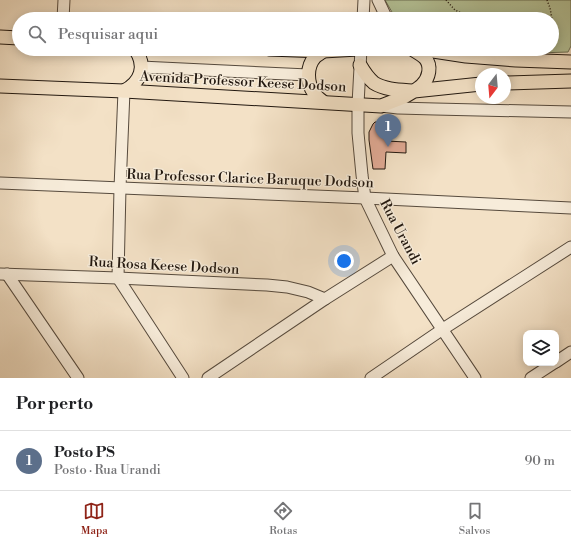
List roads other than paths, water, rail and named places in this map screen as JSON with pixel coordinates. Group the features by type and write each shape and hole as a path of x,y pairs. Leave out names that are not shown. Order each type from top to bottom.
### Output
{"main road":[{"path":"0,37 12,38"},
{"path":"124,92 131,88 140,74 141,60 139,56"},
{"path":"316,56 310,66 308,75 310,86 315,95 324,102"},
{"path":"360,65 368,77 375,83 386,88 414,91 423,84 428,76 428,63 422,56"},
{"path":"466,56 571,62"},
{"path":"499,56 516,60"},
{"path":"511,83 571,81"},
{"name":"Avenida Professor Keese Dodson","path":"0,86 381,106 414,91 475,85"}],"street":[{"path":"63,12 64,0"},
{"path":"363,12 364,0"},
{"path":"378,0 384,12"},
{"name":"Rua Urandi","path":"361,56 358,134 365,198 393,256 475,378"},
{"path":"141,66 308,75"},
{"path":"124,92 118,278 183,378"},
{"path":"381,106 435,110 571,112"},
{"name":"Rua Professor Clarice Baruque Dodson","path":"0,183 571,208"},
{"path":"370,378 571,247"},
{"path":"208,378 325,299 393,256"},
{"path":"4,274 78,378"},
{"name":"Rua Rosa Keese Dodson","path":"4,274 267,285 308,292 325,299"},
{"path":"559,360 571,352"},
{"path":"531,378 549,366"}],"place":[{"name":"Posto PS","path":"388,147"}]}
